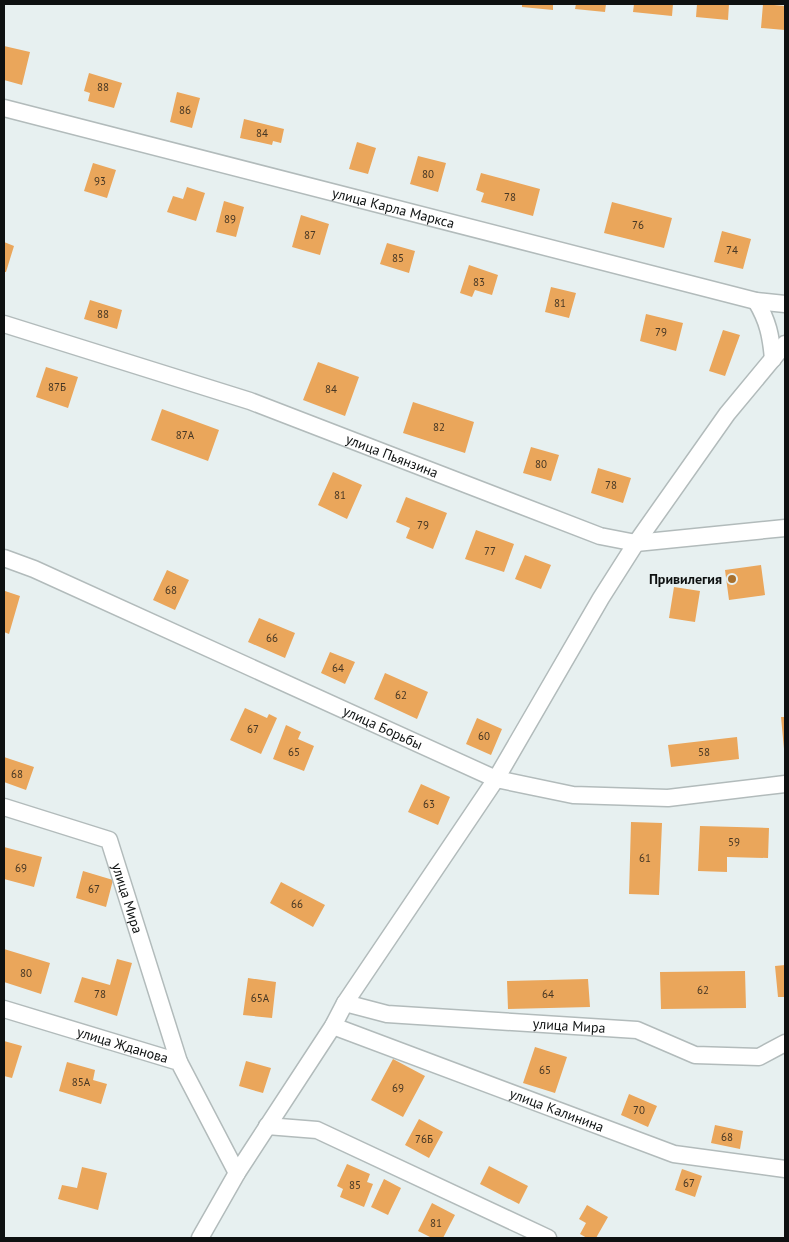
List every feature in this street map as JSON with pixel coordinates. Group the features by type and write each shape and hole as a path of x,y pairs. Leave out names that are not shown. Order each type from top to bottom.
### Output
{"street":[{"name":"улица Карла Маркса","path":"4,108 756,301 785,304"},
{"path":"756,301 767,321 771,335 773,359"},
{"name":"улица Пьянзина","path":"4,324 250,401 600,536 636,543 785,528"},
{"path":"200,1238 237,1173 334,1026 345,1003 496,779 601,598 636,543 727,414 785,344"},
{"name":"улица Борьбы","path":"4,558 34,569 496,779 573,795 668,798 785,784"},
{"name":"улица Мира","path":"4,807 109,840 179,1062"},
{"name":"улица Мира","path":"345,1003 387,1014 638,1030 696,1055 759,1057 785,1043"},
{"name":"улица Жданова","path":"4,1009 179,1062 237,1173"},
{"name":"улица Калинина","path":"334,1026 674,1154 785,1169"},
{"path":"267,1126 317,1130 548,1238"}],"building":[{"path":"522,4 553,4 553,10 522,7"},
{"path":"576,4 606,4 605,12 575,9"},
{"path":"634,4 673,4 672,16 633,12"},
{"path":"697,4 729,4 728,20 696,17"},
{"path":"763,4 785,6 785,30 761,28"},
{"path":"4,46 30,52 22,85 4,80"},
{"path":"89,73 122,83 114,108 88,101 90,93 84,91"},
{"path":"177,92 200,98 192,128 170,122"},
{"path":"244,119 284,129 281,143 273,141 272,145 240,138"},
{"path":"357,142 376,148 368,174 349,169"},
{"path":"418,156 446,163 438,192 410,184"},
{"path":"93,163 116,170 107,198 84,191"},
{"path":"481,173 540,189 533,216 481,202 484,193 476,190"},
{"path":"187,187 205,193 196,221 167,212 173,196 183,199"},
{"path":"224,201 244,207 236,237 216,232"},
{"path":"612,202 672,218 664,248 604,233"},
{"path":"301,215 329,224 320,255 292,247"},
{"path":"722,231 751,239 743,269 714,262"},
{"path":"4,242 14,246 6,272 4,272"},
{"path":"387,243 415,251 409,273 380,264"},
{"path":"469,265 498,275 492,295 475,290 472,297 460,293"},
{"path":"551,287 576,293 569,318 545,312"},
{"path":"90,300 122,310 117,329 84,319"},
{"path":"646,314 683,323 676,351 640,341"},
{"path":"723,330 740,335 725,376 709,371"},
{"path":"318,362 359,377 345,416 303,400"},
{"path":"46,367 78,377 68,408 36,397"},
{"path":"413,402 474,422 465,453 403,433"},
{"path":"162,409 219,430 208,461 151,440"},
{"path":"531,447 559,455 551,481 523,473"},
{"path":"598,468 631,478 623,503 591,493"},
{"path":"333,472 362,485 347,519 318,505"},
{"path":"406,497 447,513 433,549 406,538 410,528 396,522"},
{"path":"476,530 514,544 504,572 465,559"},
{"path":"525,555 551,565 541,589 515,579"},
{"path":"761,565 765,595 729,600 725,570"},
{"path":"167,570 189,580 175,610 153,600"},
{"path":"674,587 700,591 695,622 669,618"},
{"path":"5,591 20,596 9,634 4,632"},
{"path":"259,618 295,633 285,658 248,642"},
{"path":"330,652 355,662 345,684 321,673"},
{"path":"385,673 428,692 417,719 374,699"},
{"path":"245,708 267,718 269,714 277,718 261,754 230,740"},
{"path":"781,717 785,717 785,749 784,749"},
{"path":"477,718 502,729 491,755 466,744"},
{"path":"286,725 301,732 298,739 314,746 304,771 273,759"},
{"path":"737,737 739,759 671,767 668,745"},
{"path":"4,757 34,767 26,790 4,782"},
{"path":"421,784 450,797 438,825 408,812"},
{"path":"631,822 662,823 659,895 629,894"},
{"path":"700,826 769,828 768,858 727,857 727,872 698,871"},
{"path":"4,847 42,857 34,887 4,879"},
{"path":"83,871 113,880 106,907 76,898"},
{"path":"281,882 325,905 313,927 270,903"},
{"path":"4,949 50,963 41,994 4,982"},
{"path":"117,959 132,963 117,1016 74,1002 82,977 110,985"},
{"path":"785,965 785,997 778,997 775,966"},
{"path":"745,971 746,1008 661,1009 660,972"},
{"path":"248,978 276,982 272,1018 243,1015"},
{"path":"588,979 590,1007 508,1009 507,981"},
{"path":"4,1041 22,1046 12,1078 4,1076"},
{"path":"535,1047 567,1057 555,1093 523,1083"},
{"path":"393,1059 425,1076 403,1117 371,1100"},
{"path":"246,1061 271,1068 263,1093 239,1086"},
{"path":"67,1062 95,1070 93,1080 107,1084 101,1104 59,1091"},
{"path":"629,1094 657,1106 648,1127 621,1115"},
{"path":"419,1119 443,1132 429,1158 405,1145"},
{"path":"715,1125 743,1131 740,1149 711,1143"},
{"path":"347,1164 370,1174 367,1182 373,1184 364,1207 340,1197 343,1189 337,1186"},
{"path":"489,1166 528,1186 519,1204 480,1184"},
{"path":"82,1167 107,1173 98,1210 58,1199 62,1185 77,1188"},
{"path":"682,1169 702,1176 695,1197 675,1190"},
{"path":"384,1179 401,1188 388,1215 371,1207"},
{"path":"432,1203 455,1215 443,1238 432,1238 418,1231"},
{"path":"587,1205 608,1217 596,1238 587,1238 580,1234 586,1223 579,1219"}],"place":[{"name":"Привилегия","path":"732,579"}]}
